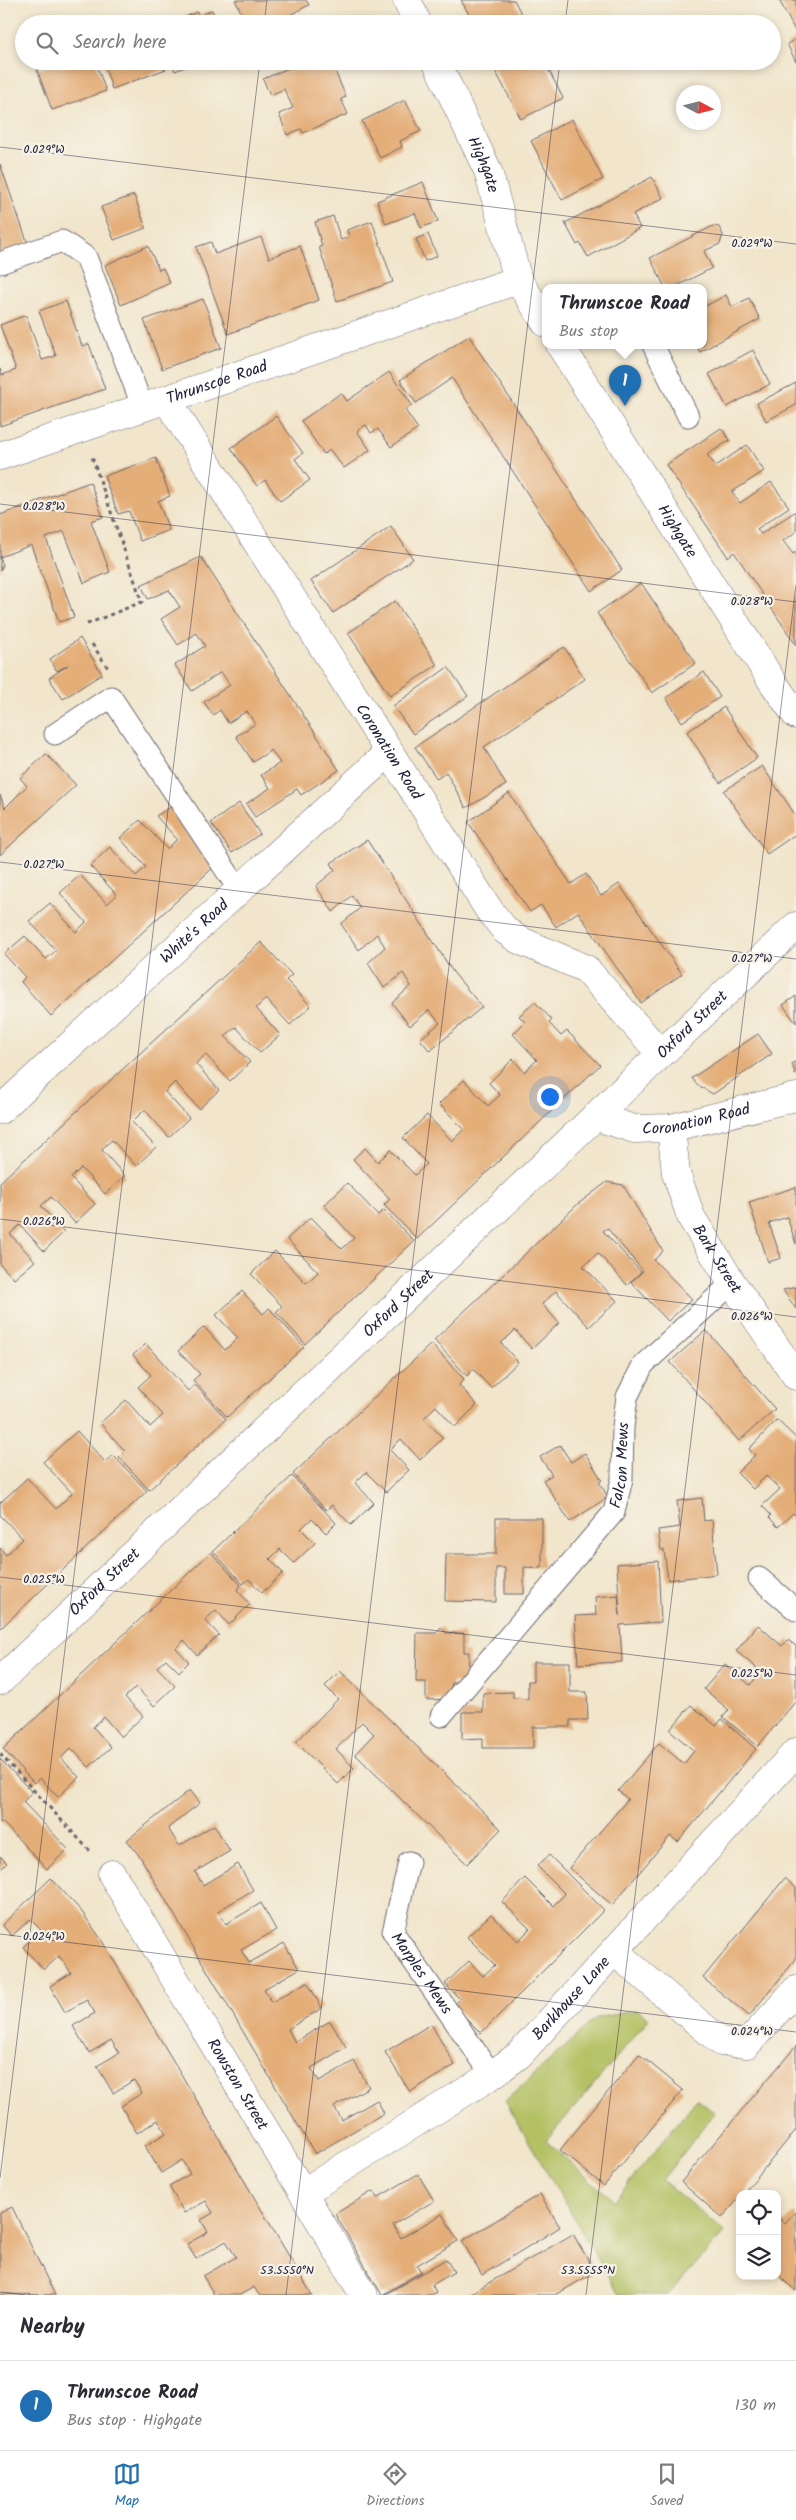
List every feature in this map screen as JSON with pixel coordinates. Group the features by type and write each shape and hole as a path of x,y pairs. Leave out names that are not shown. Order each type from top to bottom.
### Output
{"street":[{"path":"407,0 414,15"},
{"name":"Highgate","path":"440,70 488,170 518,280 542,317"},
{"name":"Thrunscoe Road","path":"0,456 518,280"},
{"name":"Highgate","path":"563,349 774,684 796,715"},
{"name":"Coronation Road","path":"155,404 389,752 489,910 506,931 519,940 586,970 661,1054"},
{"name":"White's Road","path":"0,1110 389,752"},
{"name":"Oxford Street","path":"0,1681 597,1117 796,926"},
{"name":"Coronation Road","path":"597,1117 634,1129 671,1128 796,1097"},
{"name":"Bark Street","path":"671,1128 676,1173 691,1217 732,1283 796,1376"},
{"name":"Barkhouse Lane","path":"304,2192 492,2075 519,2055 796,1752"},
{"name":"Rowston Street","path":"112,1874 364,2295"},
{"path":"615,1952 721,2042 747,2044 796,1990"}],"lane":[{"path":"0,262 62,241 86,257 155,404"},
{"path":"655,349 688,416"},
{"path":"55,734 111,697 239,890"},
{"name":"Falcon Mews","path":"442,1716 614,1512 622,1479 623,1427 627,1398 643,1366 732,1283"},
{"path":"759,1578 796,1610"},
{"name":"Marples Mews","path":"409,1862 393,1932 492,2075"}],"path":[{"path":"82,428 142,602 88,624"},
{"path":"0,1754 112,1874"}],"green space":[{"path":"638,2010 649,2019 546,2141 614,2201 697,2099 715,2113 662,2180 725,2232 668,2295 619,2295 505,2101 596,2018"}],"building":[{"path":"235,0 306,0 309,5 290,15 242,15"},
{"path":"461,0 514,0 522,15 469,15"},
{"path":"779,0 796,0 796,33 786,13"},
{"path":"212,10 214,15 201,15"},
{"path":"796,39 796,62 787,44"},
{"path":"37,70 98,70 106,91 52,110"},
{"path":"106,70 163,70 112,89"},
{"path":"284,70 335,70 346,97 341,99 348,114 303,133 301,129 287,135 279,114 293,108 284,89 270,95 263,79"},
{"path":"495,70 549,70 563,98 521,119"},
{"path":"405,100 421,131 400,141 402,147 380,158 362,121"},
{"path":"572,119 603,179 562,200 531,141"},
{"path":"0,164 29,247 0,257"},
{"path":"652,177 663,198 633,214 640,228 588,257 580,243 577,245 565,223"},
{"path":"423,182 438,221 421,228 415,213 386,224 377,201"},
{"path":"134,195 146,228 114,240 101,207"},
{"path":"333,216 341,240 349,237 347,230 372,221 393,282 337,301 319,247 322,246 315,222"},
{"path":"713,226 719,227 723,235 720,244 704,251 712,268 681,284 663,284 650,258"},
{"path":"428,234 437,256 425,261 416,239"},
{"path":"261,237 269,258 300,246 319,300 228,334 196,247 211,242 215,254"},
{"path":"148,246 159,270 163,268 170,283 121,305 105,265"},
{"path":"726,295 732,307 749,298 760,319 707,348 707,305"},
{"path":"203,299 221,348 162,369 144,320"},
{"path":"66,301 82,346 89,344 105,389 0,426 0,369 2,375 16,370 0,325 26,315 42,360 56,356 39,311"},
{"path":"469,336 622,570 591,591 452,378 416,403 400,380"},
{"path":"753,350 770,384 727,407 709,374"},
{"path":"389,372 412,405 405,410 418,429 391,447 378,429 371,433 366,425 364,426 357,431 370,450 344,468 330,450 324,454 301,421 341,393 347,401"},
{"path":"796,383 796,405 766,421 757,403"},
{"path":"276,416 303,453 295,459 310,480 280,501 265,480 257,486 231,448"},
{"path":"721,428 730,440 707,455 716,466 747,445 764,471 732,492 740,503 771,482 789,507 757,529 761,534 796,511 796,532 783,541 793,554 796,551 796,645 734,552 728,557 666,465"},
{"path":"156,458 170,496 158,501 169,530 140,541 129,511 118,514 104,476"},
{"path":"90,482 103,517 91,521 110,572 84,583 64,531 46,538 74,617 59,622 31,545 0,557 0,515"},
{"path":"391,526 413,559 333,613 311,581"},
{"path":"0,557 3,565 0,571"},
{"path":"201,557 339,770 301,795 297,789 255,817 246,804 270,788 261,775 280,763 271,750 253,762 236,736 255,724 247,711 228,723 220,710 213,715 204,702 230,685 221,672 192,691 175,665 205,646 197,633 178,645 161,619 180,607 169,590 148,599 141,585"},
{"path":"641,583 696,663 652,693 597,613"},
{"path":"395,601 437,665 390,696 348,633"},
{"path":"80,638 102,674 63,699 49,678 68,665 57,671 50,659"},
{"path":"564,647 585,679 484,747 506,785 466,808 446,772 437,779 415,747"},
{"path":"448,667 468,696 413,734 393,706"},
{"path":"704,672 720,697 682,722 666,698"},
{"path":"724,707 757,758 720,783 687,732"},
{"path":"46,754 76,785 0,855 0,795 5,808 27,786 20,778"},
{"path":"762,766 796,816 796,834 767,854 724,791"},
{"path":"509,793 571,884 586,874 601,896 619,884 682,974 641,1003 578,912 556,927 541,905 530,912 468,822"},
{"path":"177,803 217,864 51,1016 21,982 25,977 4,954 25,936 46,959 51,955 56,950 29,921 50,903 76,932 86,922 60,893 80,875 107,904 117,895 90,866 110,847 136,876 146,867 120,838 140,820 167,849 177,839 156,816"},
{"path":"239,803 260,834 232,853 211,823"},
{"path":"367,840 453,972 482,1007 430,1051 420,1039 440,1023 429,1010 410,1026 392,1003 411,986 403,973 384,988 368,963 385,947 377,934 359,950 341,924 360,908 352,895 333,912 316,886 335,870 331,863"},
{"path":"261,942 292,975 286,980 311,1006 290,1025 266,999 256,1008 280,1035 260,1053 236,1027 225,1036 250,1062 230,1081 206,1055 200,1059 196,1064 219,1090 199,1109 175,1082 165,1092 189,1118 169,1137 145,1110 139,1115 132,1122 156,1147 136,1166 112,1140 106,1145 102,1150 125,1176 105,1194 81,1168 71,1178 95,1204 75,1223 51,1197 41,1206 64,1232 44,1251 20,1225 10,1234 35,1261 14,1279 0,1264 0,1182"},
{"path":"796,996 796,1023 783,1005"},
{"path":"535,1002 552,1020 549,1023 561,1036 567,1031 600,1065 417,1239 384,1205 390,1199 353,1159 365,1148 378,1162 390,1150 415,1175 427,1164 403,1138 427,1115 452,1141 464,1129 439,1104 464,1080 488,1106 500,1095 489,1083 513,1059 524,1072 537,1060 513,1034 525,1022 519,1016"},
{"path":"758,1034 772,1054 713,1094 697,1085 692,1078"},
{"path":"796,1062 796,1074 795,1075 792,1063"},
{"path":"607,1182 623,1185 663,1251 654,1260 692,1299 668,1321 631,1282 643,1271 607,1228 603,1231 641,1272 627,1285 598,1253 583,1266 617,1301 589,1327 556,1291 542,1304 559,1323 532,1349 515,1330 501,1343 518,1362 491,1388 473,1369 467,1376 434,1340 578,1204"},
{"path":"347,1183 378,1215 384,1210 414,1241 305,1344 276,1312 282,1306 251,1274 275,1251 306,1283 312,1278 318,1272 287,1239 311,1217 342,1249 354,1238 324,1205"},
{"path":"796,1187 796,1244 787,1217 769,1223 781,1258 768,1262 749,1202"},
{"path":"796,1287 796,1309 783,1290"},
{"path":"242,1291 263,1314 269,1308 304,1347 227,1417 193,1380 200,1374 178,1351 204,1327 225,1350 238,1338 216,1315"},
{"path":"706,1330 775,1409 739,1441 670,1362"},
{"path":"146,1344 188,1391 195,1385 226,1419 149,1490 119,1457 125,1451 100,1423 126,1400 150,1427 163,1415 138,1387 151,1375 133,1355"},
{"path":"431,1344 464,1379 459,1385 477,1405 455,1427 436,1406 424,1418 443,1438 420,1460 401,1439 390,1450 409,1470 386,1492 366,1472 355,1483 374,1503 351,1525 332,1505 326,1510 293,1474"},
{"path":"777,1420 796,1438 796,1516 793,1513 778,1527 769,1517 771,1515 762,1506 780,1489 766,1476 753,1489 737,1473 755,1455 749,1449"},
{"path":"77,1431 105,1462 113,1455 147,1491 0,1629 0,1548 6,1555 23,1539 0,1515 0,1503 27,1478 56,1509 72,1493 43,1462"},
{"path":"560,1445 571,1462 585,1453 602,1480 599,1482 608,1497 570,1522 543,1480 552,1475 540,1457"},
{"path":"292,1476 336,1523 326,1533 312,1519 307,1523 301,1529 315,1543 294,1563 280,1549 270,1559 283,1573 262,1593 249,1579 243,1584 213,1551"},
{"path":"702,1498 704,1521 712,1520 717,1574 668,1580 664,1550 661,1550 658,1530 680,1527 677,1501"},
{"path":"496,1518 542,1518 542,1568 524,1567 524,1594 505,1594 505,1568 496,1568 496,1602 445,1601 446,1554 496,1554"},
{"path":"211,1552 241,1585 237,1590 250,1604 229,1625 216,1610 205,1620 219,1635 197,1655 184,1640 176,1648 189,1662 179,1672 166,1659 157,1667 175,1686 154,1706 136,1687 125,1697 143,1716 121,1737 104,1717 93,1727 111,1747 89,1767 71,1748 61,1758 79,1777 58,1797 40,1778 34,1783 3,1749"},
{"path":"658,1561 661,1622 620,1625 622,1662 578,1664 575,1616 596,1615 595,1597 618,1595 620,1616 617,1564"},
{"path":"758,1625 782,1646 788,1640 796,1646 796,1701 758,1746 723,1717 729,1710 704,1689 725,1664 750,1685 761,1672 736,1651"},
{"path":"441,1627 446,1633 464,1633 464,1652 469,1652 468,1683 452,1682 451,1699 426,1700 426,1682 416,1682 417,1633 436,1633"},
{"path":"533,1662 570,1662 570,1692 587,1692 588,1720 570,1720 570,1727 533,1727 533,1748 483,1748 483,1738 462,1739 462,1712 483,1712 483,1693 513,1692 513,1698 528,1699 528,1681 533,1681"},
{"path":"340,1671 501,1829 467,1864 355,1754 374,1734 362,1722 336,1749 354,1768 338,1784 296,1742 338,1699 325,1686"},
{"path":"691,1705 716,1726 722,1719 756,1749 678,1842 670,1836 612,1905 569,1868 628,1799 618,1791 659,1743 684,1764 694,1751 670,1730"},
{"path":"0,1759 32,1792 23,1802 68,1849 47,1869 2,1822 0,1823"},
{"path":"190,1790 200,1803 168,1828 179,1846 214,1825 230,1851 195,1872 203,1885 238,1864 253,1890 218,1911 226,1924 261,1903 276,1930 241,1950 249,1963 284,1943 299,1969 264,1989 272,2002 307,1982 322,2008 288,2029 295,2042 330,2021 346,2047 311,2068 319,2081 354,2061 369,2087 334,2107 342,2120 377,2100 384,2113 315,2154 141,1858 127,1840"},
{"path":"549,1855 604,1910 481,2033 454,2006 460,1999 445,1984 469,1961 483,1976 495,1965 467,1937 491,1914 518,1941 530,1929 502,1902 525,1878 553,1906 565,1894 537,1866"},
{"path":"0,1856 7,1863 0,1870"},
{"path":"51,1878 82,1912 101,1939 312,2295 259,2295 254,2287 240,2295 214,2295 203,2276 236,2257 226,2241 196,2259 187,2244 208,2232 201,2220 213,2213 206,2201 184,2213 169,2186 190,2174 182,2160 161,2173 145,2146 166,2133 158,2120 137,2133 121,2106 142,2093 134,2080 113,2093 97,2066 119,2053 111,2040 89,2053 73,2026 95,2013 87,2000 65,2012 50,1986 71,1973 59,1956 44,1970 23,1947 41,1930 30,1919 12,1936 2,1925"},
{"path":"785,1878 796,1888 796,1959 749,2016 703,1978"},
{"path":"431,2024 455,2065 410,2092 385,2052"},
{"path":"796,2046 796,2130 746,2190 736,2190 736,2202 722,2218 681,2182"},
{"path":"639,2054 683,2090 604,2186 560,2150"},
{"path":"418,2174 434,2201 393,2225 401,2238 442,2214 458,2241 417,2265 421,2272 382,2295 335,2214 373,2191 377,2198"},
{"path":"540,2194 560,2227 482,2275 462,2241"},
{"path":"12,2207 55,2295 0,2294 0,2213"},
{"path":"796,2211 796,2291 781,2278 781,2220 785,2223"},
{"path":"573,2234 595,2272 555,2295 468,2295"},
{"path":"446,2259 454,2272 432,2285 436,2292 431,2295 384,2295"}],"place":[{"name":"Thrunscoe Road","path":"625,406"}]}
